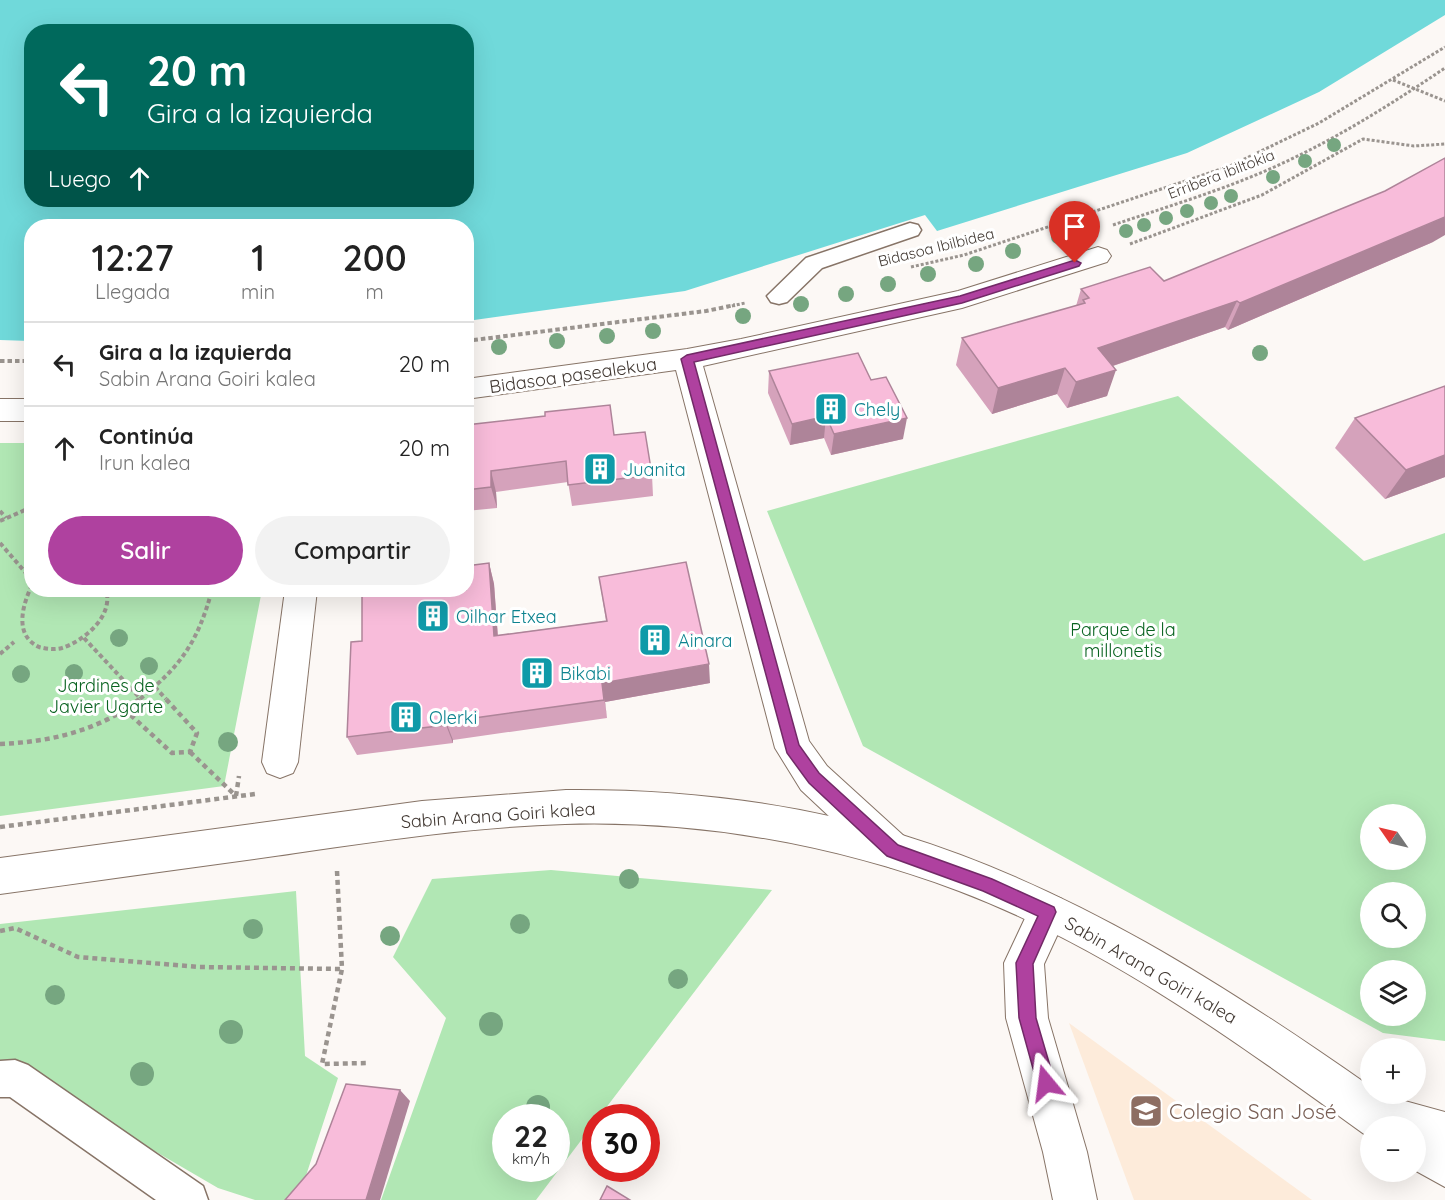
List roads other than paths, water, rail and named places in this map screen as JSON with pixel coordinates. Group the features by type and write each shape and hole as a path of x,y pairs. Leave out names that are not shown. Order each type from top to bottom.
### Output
{"street":[{"name":"Bidasoa pasealekua","path":"474,388 687,359 962,299 1098,256"},
{"path":"687,359 792,748 814,778 892,850"},
{"path":"0,410 24,410"},
{"path":"280,762 301,597"},
{"name":"Sabin Arana Goiri kalea","path":"0,876 400,821 568,807 652,809 734,818 817,831 892,850 986,884 1072,923 1158,971 1248,1026 1375,1116"},
{"path":"1048,912 1024,963 1027,1018 1065,1152 1075,1200"},
{"path":"1426,1130 1445,1134"},
{"path":"1426,1152 1445,1165"}],"lane":[{"path":"779,296 814,263 910,230"},
{"path":"0,1079 15,1078 175,1190"}],"water":[{"path":"0,0 1445,0 1445,15 1319,92 1187,153 937,231 925,215 685,291 474,320 474,219 24,219 24,341 0,340"}],"place":[{"name":"Chely","path":"831,409"},
{"name":"Juanita","path":"600,469"},
{"name":"Oilhar Etxea","path":"433,616"},
{"name":"Ainara","path":"655,640"},
{"name":"Bikabi","path":"537,673"},
{"name":"Olerki","path":"406,717"},
{"name":"Colegio San José","path":"1146,1111"}],"park label":[{"name":"Parque de la millonetis","path":"1123,639"},
{"name":"Jardines de Javier Ugarte","path":"106,695"}]}
